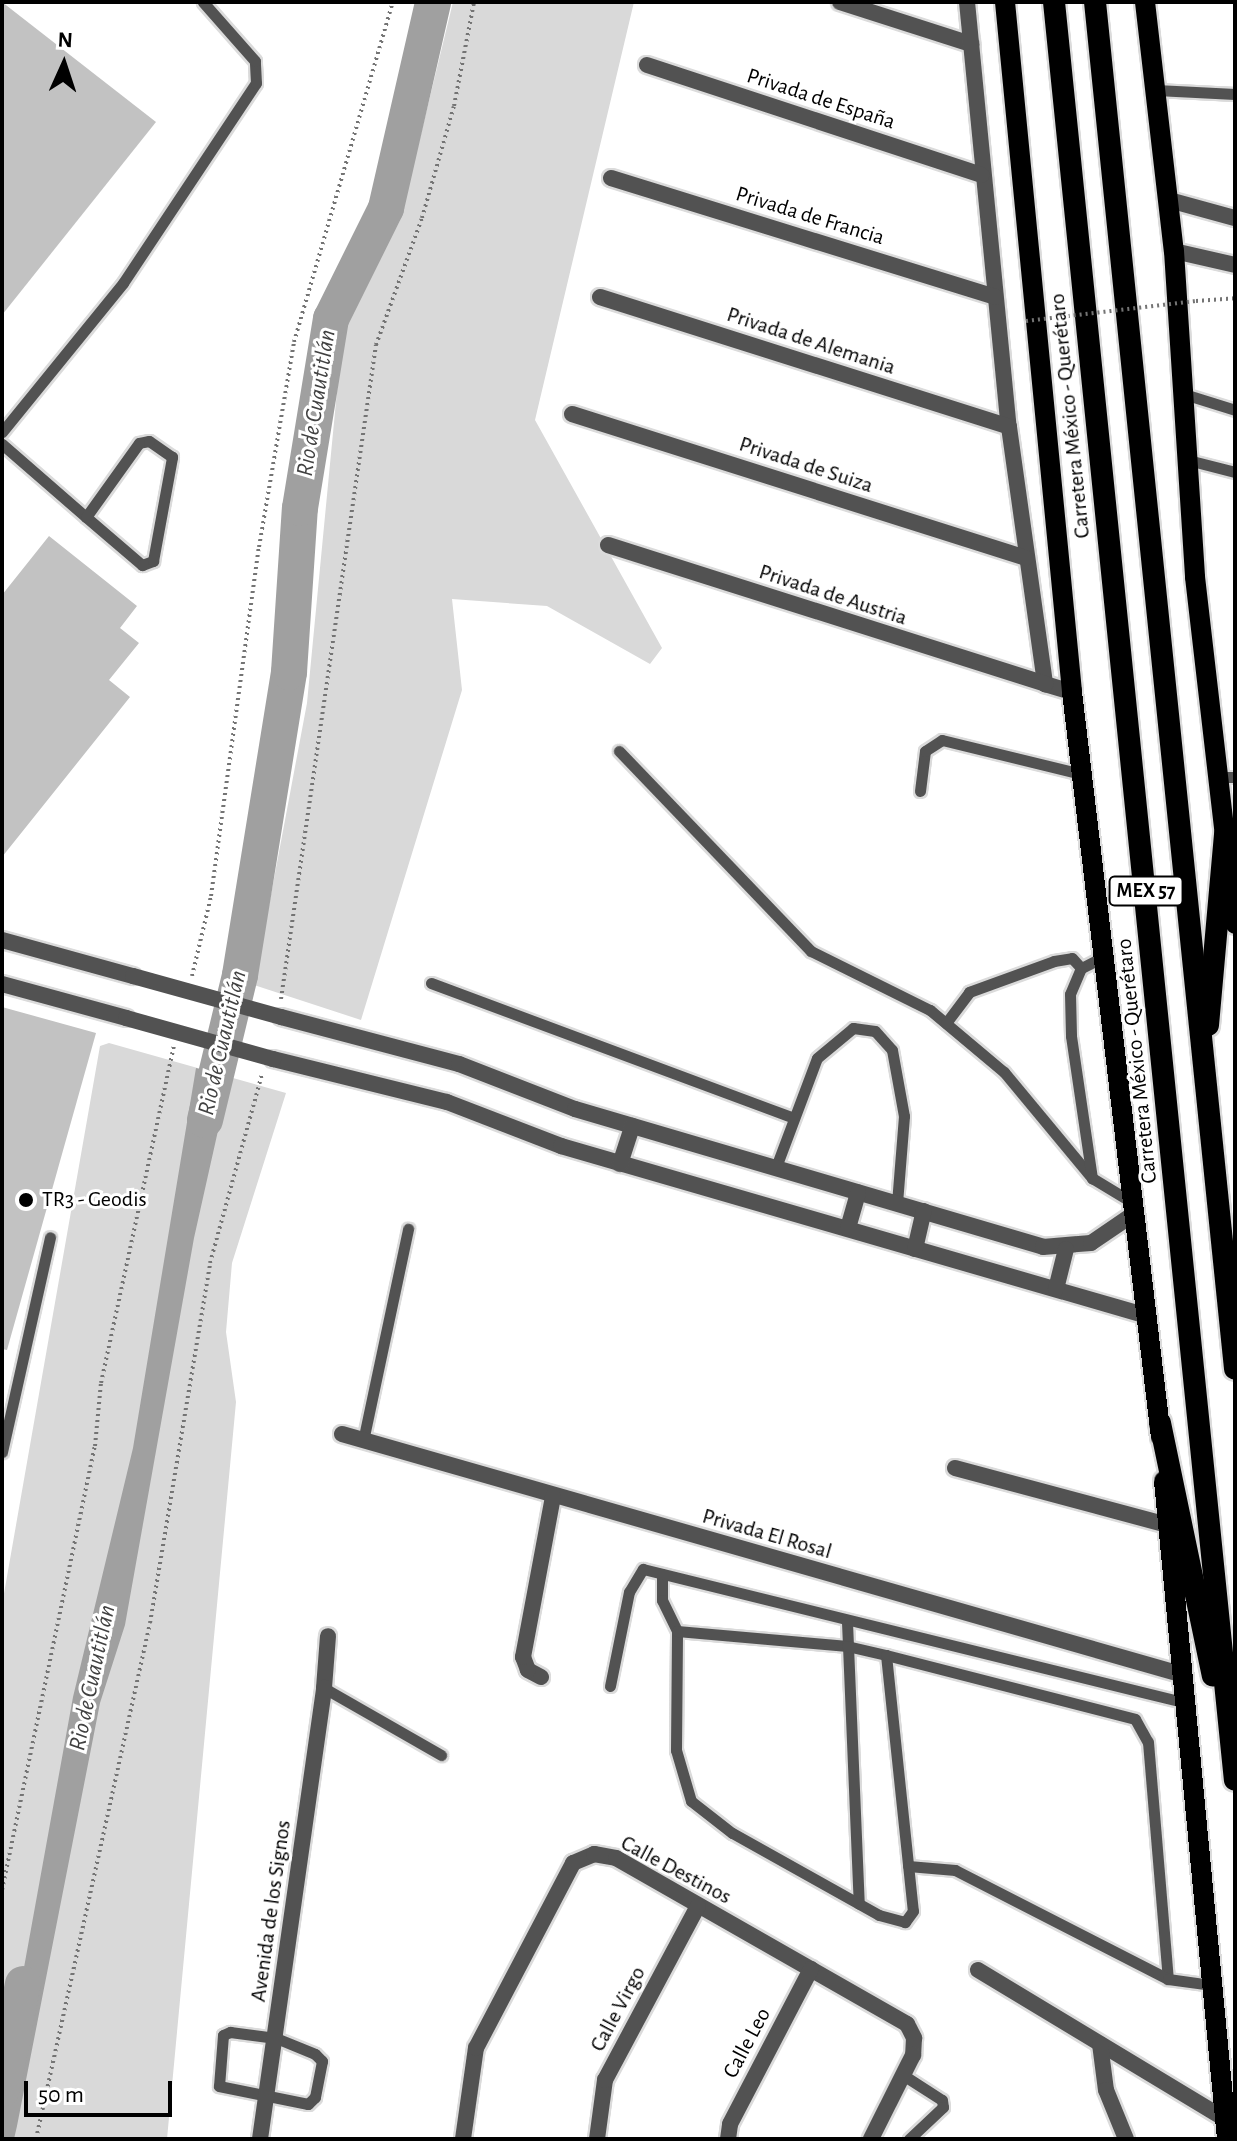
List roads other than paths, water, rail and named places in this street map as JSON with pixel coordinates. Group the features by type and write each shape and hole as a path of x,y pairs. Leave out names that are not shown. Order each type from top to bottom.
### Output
{"highway":[{"name":"Carretera México - Querétaro","path":"1054,2 1235,1780"},
{"name":"MEX 57","path":"1095,2 1235,1369"},
{"path":"1204,1066 1225,834"},
{"path":"1160,1423 1235,1780"}],"main road":[{"path":"1005,2 1072,692 1131,1208 1160,1423 1180,1674 1226,2129"},
{"path":"1145,2 1174,251 1188,460 1227,777 1225,834 1232,873 1235,924"}],"street":[{"path":"840,2 971,44"},
{"path":"967,2 981,175 1009,427 1045,684"},
{"name":"Privada de España","path":"647,65 981,175"},
{"name":"Privada de Francia","path":"611,178 995,297"},
{"path":"1169,200 1235,218"},
{"path":"1174,251 1235,265"},
{"name":"Privada de Alemania","path":"600,297 1009,427"},
{"name":"Privada de Suiza","path":"572,414 1026,558"},
{"name":"Privada de Austria","path":"608,545 1072,692"},
{"path":"2,940 459,1064 632,1126 1043,1247 1066,1249 1091,1243 1131,1208"},
{"path":"2,984 273,1059 447,1102 620,1164 1144,1315"},
{"path":"620,1164 632,1126"},
{"path":"848,1228 858,1192"},
{"path":"915,1249 924,1211"},
{"path":"1056,1289 1066,1249"},
{"name":"Privada El Rosal","path":"342,1434 553,1497 1180,1674"},
{"path":"955,1468 1168,1525"},
{"path":"541,1677 528,1670 523,1657 553,1497"},
{"name":"Avenida de los Signos","path":"260,2139 324,1688 328,1636"},
{"name":"Calle Destinos","path":"463,2139 476,2048 573,1863 594,1854 616,1858 907,2024 913,2055 871,2139"},
{"name":"Calle Virgo","path":"597,2139 605,2080 698,1906"},
{"name":"Calle Leo","path":"728,2139 730,2124 811,1969"},
{"path":"978,1970 1100,2044 1226,2129"},
{"path":"1100,2044 1106,2090 1126,2139"}],"lane":[{"path":"2,432 123,283 256,83 255,61 203,2"},
{"path":"1156,90 1235,94"},
{"path":"1184,394 1235,410"},
{"path":"2,444 86,517 142,565 153,561 172,457 149,441 139,443 86,517"},
{"path":"1188,460 1235,472"},
{"path":"920,791 925,751 942,740 1082,774"},
{"path":"619,751 811,951 930,1010 1004,1072 1092,1178 1131,1208"},
{"path":"1092,1178 1071,1036 1070,994 1081,968 1103,957"},
{"path":"946,1023 969,992 1054,961 1072,958 1081,968"},
{"path":"431,983 794,1118"},
{"path":"776,1167 817,1058 853,1028 875,1031 892,1050 904,1116 897,1203"},
{"path":"363,1441 408,1229"},
{"path":"2,1452 50,1237"},
{"path":"610,1686 629,1592 643,1569 847,1622 1183,1702"},
{"path":"662,1574 662,1600 677,1631 676,1750 691,1801 732,1833 859,1904 905,1922 913,1911 886,1655"},
{"path":"847,1622 859,1904"},
{"path":"677,1631 847,1646 1135,1719 1148,1742 1168,1979"},
{"path":"324,1688 441,1755"},
{"path":"908,1866 955,1870 1168,1979 1211,1985"},
{"path":"223,2035 276,2038 315,2054 322,2061 315,2097 308,2104 219,2086 223,2035"},
{"path":"903,2075 942,2100 943,2107 909,2139"}],"water":[{"path":"196,1068 230,1077 194,1238 125,1625 100,1703 14,2139 2,2139 2,2089 73,1697 133,1448"}],"waterway":[{"name":"Rio de Cuautitlán","path":"205,1120 240,975 289,672 300,508 331,319 386,208 433,2"},
{"name":"Rio de Cuautitlán","path":"2,2089 23,1984"}],"place":[{"name":"TR3 - Geodis","path":"26,1200"}]}
